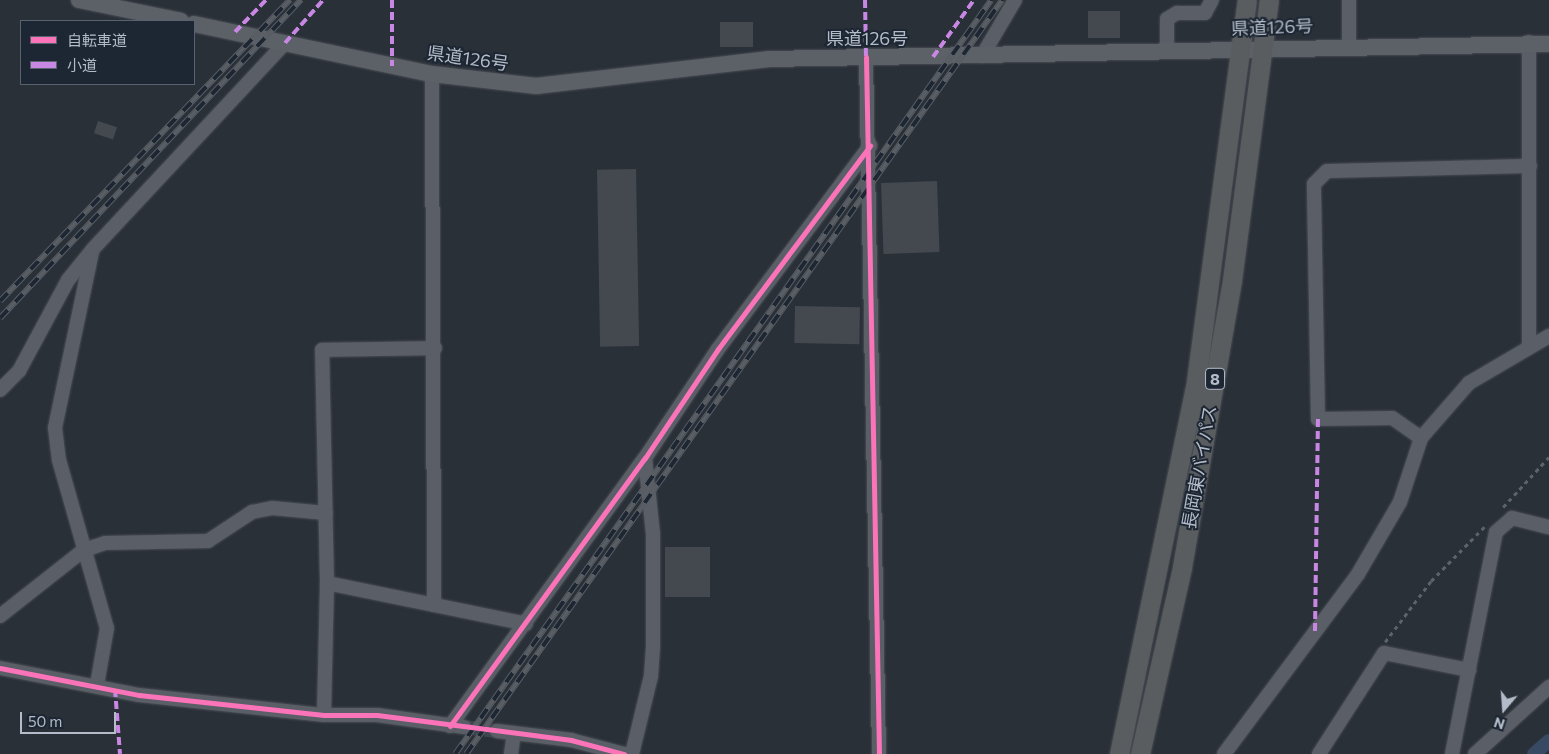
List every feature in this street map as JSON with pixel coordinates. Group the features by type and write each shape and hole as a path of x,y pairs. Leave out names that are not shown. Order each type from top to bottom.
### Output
{"highway":[{"name":"長岡東バイパス","path":"1120,754 1194,390 1247,0"},
{"name":"長岡東バイパス","path":"1140,754 1182,567 1232,280 1269,0"}],"main road":[{"path":"79,0 176,20"},
{"name":"県道126号","path":"195,24 432,74 513,86 558,86 724,62 1349,45 1529,42 1549,44"}],"street":[{"path":"982,56 1015,0"},
{"path":"1167,51 1167,19 1177,14 1205,13 1212,0"},
{"path":"1349,0 1349,45"},
{"path":"1529,42 1530,346"},
{"path":"0,390 19,371 68,280 92,250 285,43"},
{"path":"866,57 870,146 879,754"},
{"path":"432,74 436,348 434,605"},
{"path":"0,668 36,678 96,685 139,695 324,715 377,715 457,727 526,624 645,458 718,349 870,146"},
{"path":"1421,438 1392,418 1318,419 1314,184 1327,171 1530,166"},
{"path":"92,250 55,428 59,460 107,628 96,685"},
{"path":"1224,754 1358,574 1400,502 1421,438 1469,383 1549,336"},
{"path":"324,715 327,583 322,350 436,348"},
{"path":"632,754 651,676 653,648 653,534 645,458"},
{"path":"0,616 84,550 138,540 208,541 252,512 272,508 326,513"},
{"path":"1452,754 1496,532 1512,518 1549,527"},
{"path":"327,583 526,624"},
{"path":"1318,754 1384,653 1469,670"},
{"path":"1475,754 1549,687"},
{"path":"497,730 571,740 624,754"},
{"path":"511,754 514,733"}],"path":[{"path":"1500,510 1549,457"},
{"path":"1384,653 1383,646 1399,619 1490,520"}],"building":[{"path":"1088,11 1120,11 1120,38 1088,38"},
{"path":"720,22 753,22 753,47 720,47"},
{"path":"98,121 117,127 113,140 94,133"},
{"path":"636,169 639,346 600,347 597,170"},
{"path":"937,181 939,252 884,254 881,183"},
{"path":"795,306 860,307 859,344 794,343"},
{"path":"665,547 710,547 710,597 665,597"}],"waterway":[{"path":"1534,754 1549,741"}],"tunnel":[{"path":"464,727 497,731"}],"railway":[{"path":"0,301 290,0"},
{"path":"0,318 301,0"},
{"path":"455,754 991,0"},
{"path":"466,754 1002,0"}],"marked path":[{"path":"235,32 266,0"},
{"path":"285,43 323,0"},
{"path":"392,0 392,66"},
{"path":"865,0 866,57"},
{"path":"933,57 974,0"},
{"path":"1315,631 1318,419"},
{"path":"115,689 120,754"}],"cycle path":[{"path":"866,57 879,754"},
{"path":"450,726 645,458 718,349 870,146"},
{"path":"0,668 139,695 324,715 377,715 571,740 624,754"}]}
